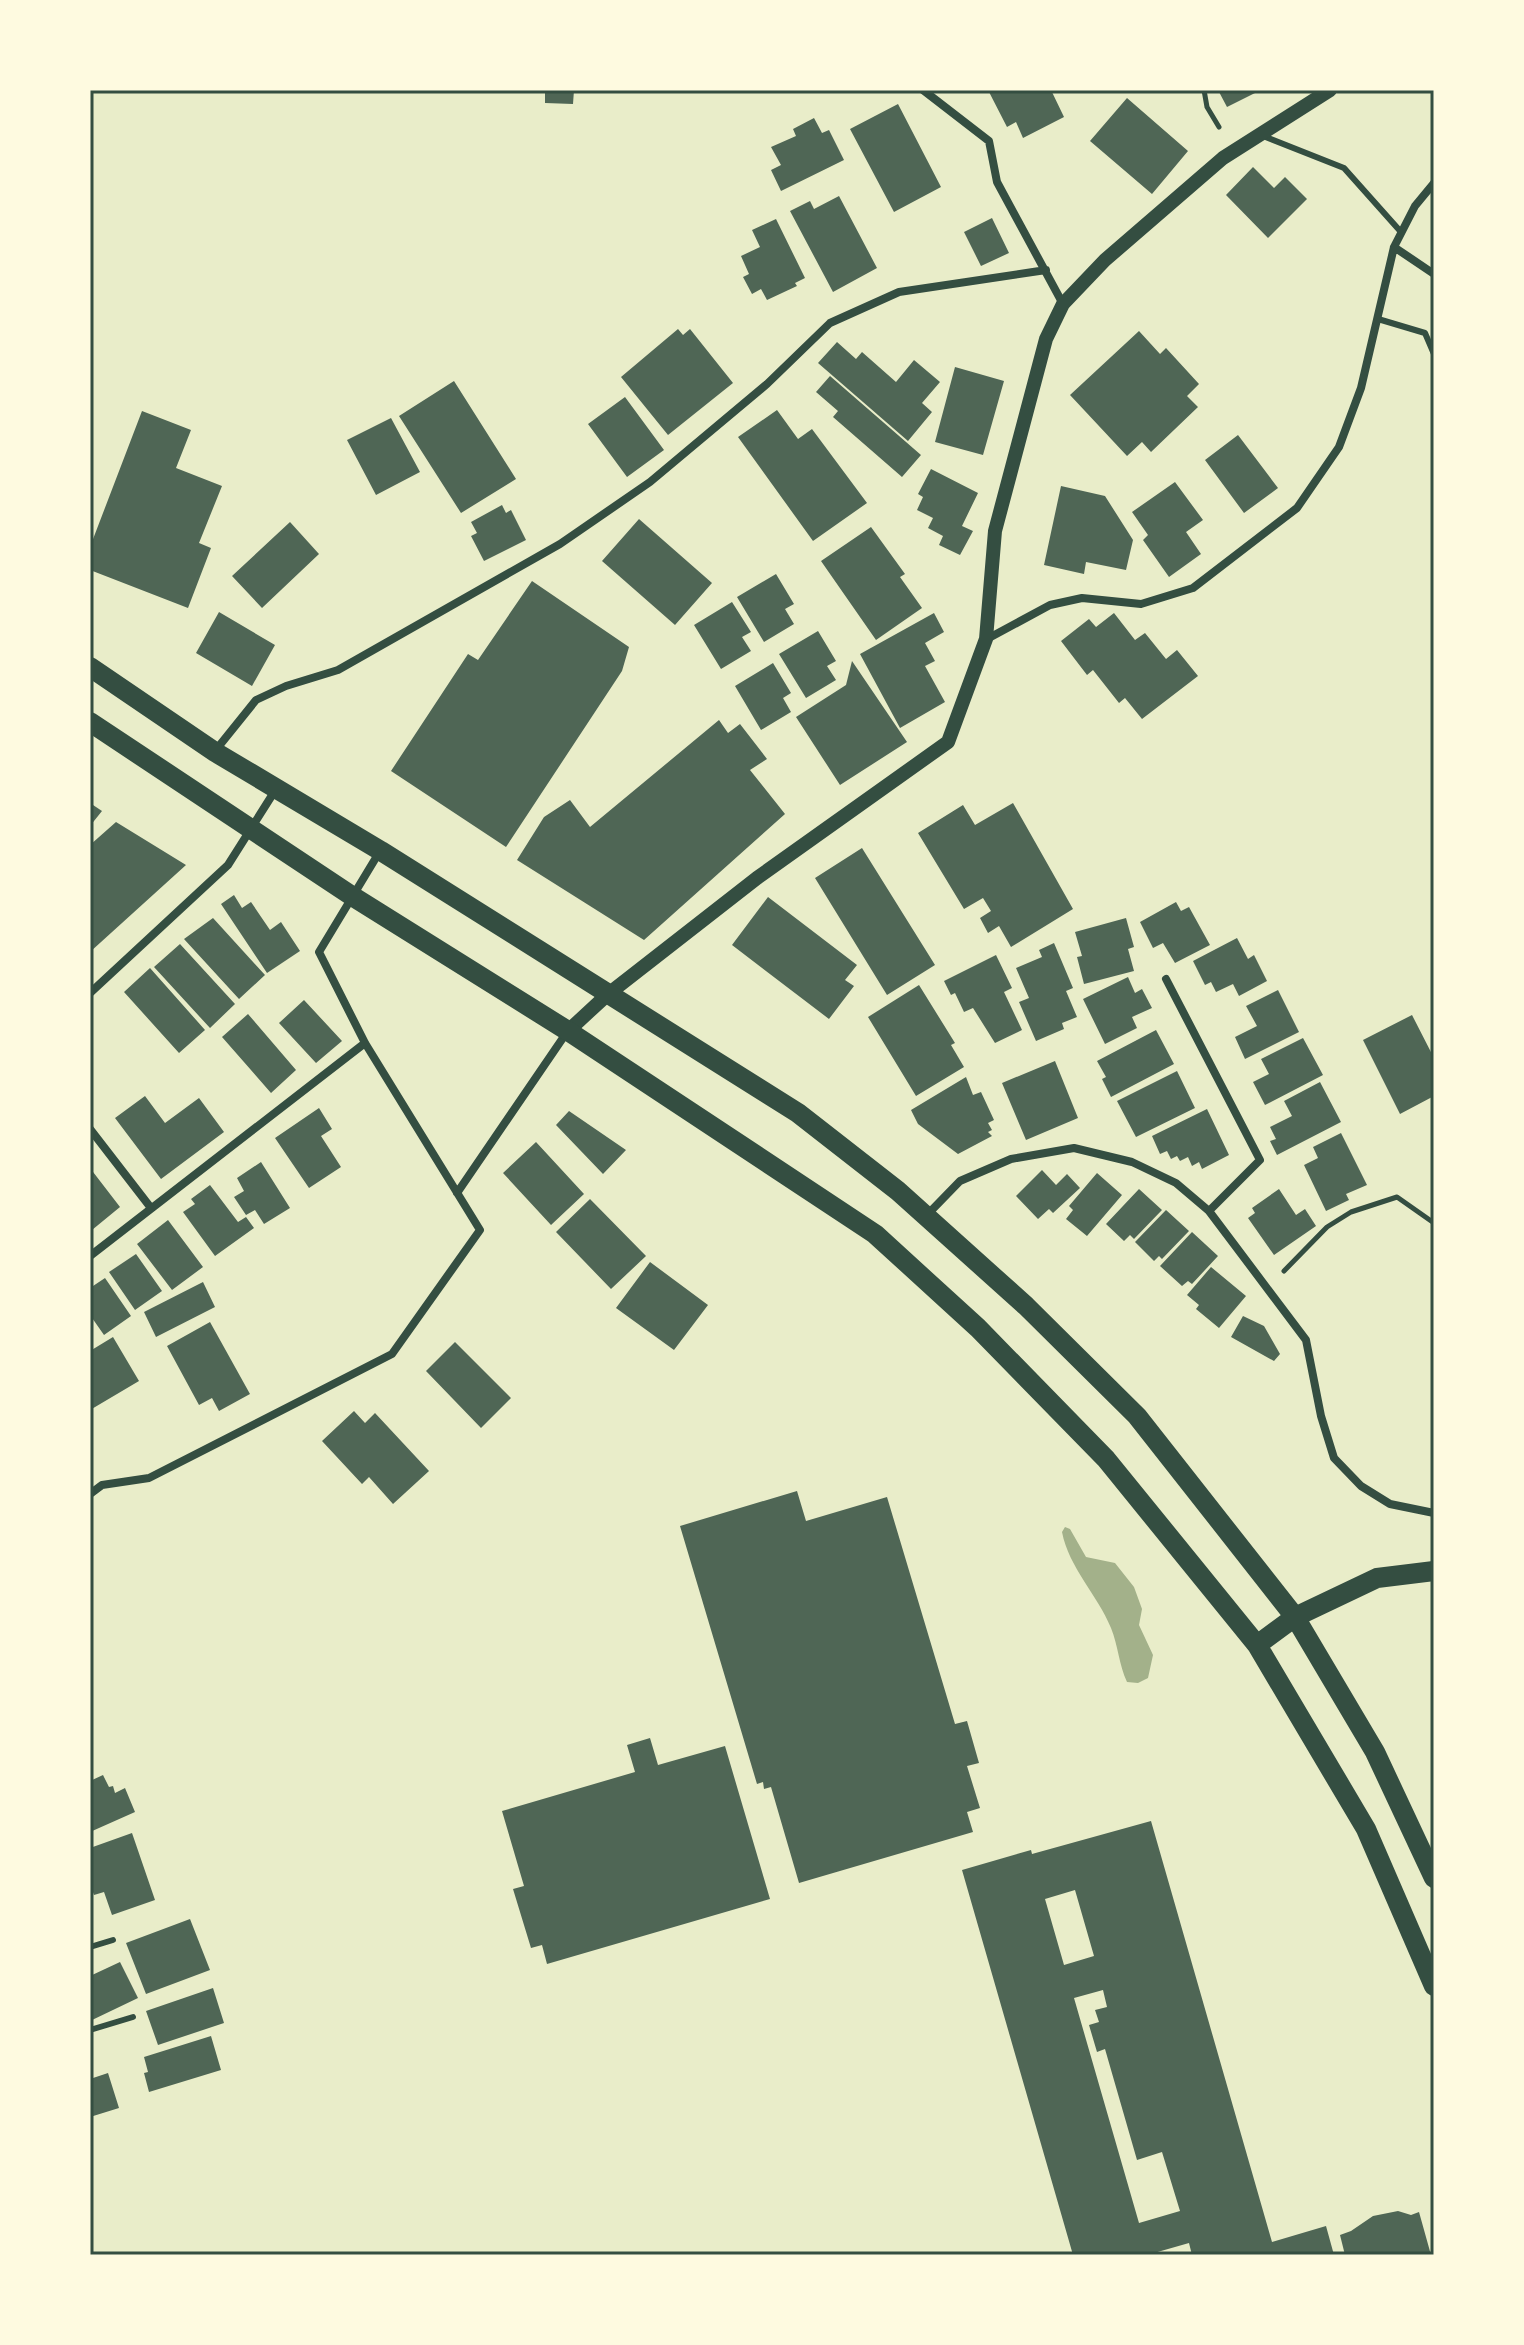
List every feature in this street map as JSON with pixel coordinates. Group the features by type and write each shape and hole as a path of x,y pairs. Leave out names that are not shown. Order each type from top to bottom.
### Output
{"main road":[{"path":"90,667 215,752 381,851 798,1113 898,1191 1026,1306 1137,1416 1295,1617 1375,1752 1434,1878"},
{"path":"90,722 352,896 568,1031 875,1234 978,1328 1106,1459 1257,1645 1366,1829 1434,1986"},
{"path":"1257,1645 1295,1617 1377,1578 1434,1571"}],"street":[{"path":"923,90 989,141 997,182 1063,304"},
{"path":"457,1193 568,1031 607,995 757,878 948,742 986,639 995,531 1046,339 1063,304 1105,260 1223,158 1330,90"},
{"path":"986,639 1050,605 1082,598 1141,604 1193,588 1297,508 1339,447 1361,388 1394,247 1415,206 1434,183"},
{"path":"1394,247 1434,274"},
{"path":"215,752 256,700 286,686 338,670 560,544 650,482 767,384 830,323 899,292 1046,270"},
{"path":"90,993 228,865 276,789"},
{"path":"90,1494 102,1485 149,1478 392,1354 480,1230 365,1043 319,952 381,851"},
{"path":"1166,979 1260,1160 1209,1211"},
{"path":"90,1256 365,1043"},
{"path":"90,1129 151,1208"},
{"path":"926,1216 960,1181 1011,1159 1074,1148 1132,1162 1176,1183 1209,1211 1306,1340 1321,1416 1334,1458 1361,1486 1390,1504 1434,1513"}],"lane":[{"path":"1260,135 1344,168 1401,232"},
{"path":"1378,319 1425,333 1434,354"},
{"path":"90,1947 113,1940"},
{"path":"90,2030 133,2017"}],"path":[{"path":"1204,90 1207,107 1215,122 1236,150"},
{"path":"1268,1289 1327,1227 1351,1212 1397,1197 1434,1223"}],"shaded area":[{"path":"1065,1527 1070,1529 1086,1557 1115,1563 1134,1587 1142,1609 1139,1625 1153,1655 1148,1678 1138,1683 1127,1682 1111,1628 1066,1545 1062,1532"}],"building":[{"path":"545,90 574,90 573,104 545,103"},
{"path":"988,90 1051,90 1064,117 1023,138 1016,122 1007,127"},
{"path":"1218,90 1261,90 1227,107"},
{"path":"1127,98 1188,151 1152,194 1090,141"},
{"path":"898,104 941,187 894,212 850,129"},
{"path":"814,118 822,133 829,130 844,160 781,191 771,170 781,165 771,147 796,136 793,129"},
{"path":"1253,167 1274,188 1285,177 1307,199 1268,238 1226,195"},
{"path":"839,196 877,268 833,292 790,211 810,201 814,209"},
{"path":"992,218 1009,253 981,266 964,232"},
{"path":"776,219 805,278 795,283 797,286 767,300 761,289 752,294 743,277 749,274 741,256 760,247 752,230"},
{"path":"678,329 683,335 690,329 733,383 668,435 621,377"},
{"path":"1139,331 1160,354 1166,348 1199,384 1187,396 1198,407 1151,452 1142,442 1127,456 1070,395"},
{"path":"837,342 856,359 862,352 896,382 914,360 940,382 922,403 932,412 908,441 818,363"},
{"path":"955,367 1004,381 983,455 935,442"},
{"path":"830,376 921,455 902,477 833,417 838,411 816,392"},
{"path":"454,381 516,479 461,513 399,416"},
{"path":"625,397 664,450 627,477 588,424"},
{"path":"777,410 798,439 812,429 867,503 813,541 738,437"},
{"path":"142,411 191,430 176,468 222,486 199,543 211,548 188,608 90,570 90,547"},
{"path":"391,418 420,472 376,495 347,440"},
{"path":"1238,435 1278,488 1244,513 1205,460"},
{"path":"931,469 978,493 962,526 973,531 960,555 939,545 943,536 928,528 933,518 917,510 923,497 918,494"},
{"path":"1175,482 1203,520 1186,532 1201,554 1169,577 1143,540 1148,535 1132,512"},
{"path":"1061,486 1105,496 1133,540 1126,570 1086,562 1084,574 1044,565"},
{"path":"502,505 506,513 511,510 526,540 484,561 471,536 477,533 471,522"},
{"path":"639,519 712,583 675,625 602,561"},
{"path":"290,522 319,554 262,608 232,576"},
{"path":"871,527 905,574 900,577 922,608 876,640 821,561"},
{"path":"776,574 794,604 785,609 794,624 764,642 737,597"},
{"path":"532,581 629,647 622,671 506,847 391,771 468,654 478,660"},
{"path":"732,602 751,632 742,637 751,651 721,669 694,625"},
{"path":"219,612 275,645 252,686 196,653"},
{"path":"934,613 944,632 925,643 935,661 925,666 945,702 900,728 860,654"},
{"path":"1114,613 1135,640 1145,633 1166,659 1177,650 1198,676 1142,719 1125,698 1119,703 1093,670 1087,675 1061,641 1089,619 1096,627"},
{"path":"818,631 836,661 827,666 836,680 806,698 779,654"},
{"path":"852,661 907,742 840,785 796,717 846,685"},
{"path":"773,663 791,693 783,698 791,712 761,730 735,686"},
{"path":"719,720 728,733 740,724 767,759 750,770 785,814 644,940 517,860 544,817 570,800 590,827"},
{"path":"90,803 102,811 90,826"},
{"path":"1013,803 1073,909 1011,947 999,926 988,933 980,918 991,911 983,898 964,909 918,833 963,805 975,825"},
{"path":"116,822 186,865 90,952 90,845"},
{"path":"862,848 935,965 887,995 815,878"},
{"path":"234,895 242,908 251,902 270,930 281,922 300,951 267,973 221,904"},
{"path":"768,897 857,965 845,980 854,986 829,1019 732,945"},
{"path":"1176,902 1181,911 1189,907 1210,945 1175,963 1163,943 1153,948 1140,922"},
{"path":"213,918 265,975 239,999 184,939"},
{"path":"1126,918 1134,947 1128,949 1134,971 1084,984 1077,957 1082,956 1075,932"},
{"path":"1237,938 1248,959 1254,955 1267,981 1239,996 1233,984 1216,992 1211,982 1205,985 1193,961"},
{"path":"1054,943 1073,988 1066,991 1077,1017 1062,1023 1064,1029 1036,1041 1019,1002 1029,998 1016,968 1042,957 1039,950"},
{"path":"180,944 235,1004 210,1028 154,967"},
{"path":"996,955 1012,988 1004,992 1022,1030 995,1043 973,1008 964,1012 955,993 951,995 944,981"},
{"path":"150,968 205,1030 179,1053 124,992"},
{"path":"1128,977 1135,993 1142,989 1152,1008 1132,1017 1137,1028 1105,1044 1083,999"},
{"path":"919,985 955,1043 951,1045 964,1067 916,1096 868,1017"},
{"path":"1278,990 1299,1032 1245,1059 1235,1037 1257,1026 1246,1006"},
{"path":"304,1000 342,1041 316,1063 279,1023"},
{"path":"248,1014 296,1070 271,1093 222,1037"},
{"path":"1412,1015 1434,1058 1434,1096 1400,1114 1363,1040"},
{"path":"1156,1030 1174,1064 1111,1097 1102,1079 1106,1077 1097,1061"},
{"path":"1303,1038 1323,1075 1265,1105 1253,1082 1269,1074 1261,1059"},
{"path":"1055,1061 1078,1118 1026,1140 1002,1083"},
{"path":"1177,1071 1195,1108 1136,1137 1117,1101"},
{"path":"966,1077 973,1095 981,1092 994,1120 988,1123 992,1130 988,1132 992,1136 958,1154 918,1124 911,1110"},
{"path":"1320,1082 1341,1122 1277,1155 1270,1141 1276,1139 1270,1127 1292,1116 1284,1101"},
{"path":"145,1096 165,1123 199,1098 224,1132 161,1179 115,1118"},
{"path":"319,1108 332,1129 321,1136 341,1167 309,1188 275,1138"},
{"path":"1207,1109 1229,1155 1202,1169 1199,1162 1192,1166 1188,1157 1180,1161 1177,1156 1171,1159 1167,1151 1160,1154 1152,1136"},
{"path":"569,1111 626,1150 603,1174 556,1125"},
{"path":"1341,1133 1367,1185 1346,1194 1349,1200 1326,1211 1304,1165 1318,1158 1313,1147"},
{"path":"536,1142 584,1194 551,1225 503,1173"},
{"path":"261,1162 290,1208 264,1224 255,1210 246,1215 234,1197 244,1191 237,1178"},
{"path":"90,1168 120,1207 92,1230 90,1228"},
{"path":"1042,1170 1056,1185 1067,1174 1080,1188 1053,1213 1049,1209 1038,1219 1016,1196"},
{"path":"1097,1173 1122,1195 1087,1236 1066,1219 1073,1210 1069,1206"},
{"path":"210,1185 238,1222 246,1217 254,1228 215,1256 183,1212 195,1204 191,1199"},
{"path":"1139,1189 1162,1210 1134,1239 1130,1235 1124,1241 1106,1224"},
{"path":"1279,1189 1296,1215 1305,1209 1316,1226 1274,1255 1248,1218 1255,1213 1252,1208"},
{"path":"590,1199 646,1256 611,1289 556,1232"},
{"path":"1166,1210 1189,1231 1162,1259 1159,1256 1154,1261 1135,1242"},
{"path":"168,1220 203,1267 172,1290 137,1244"},
{"path":"1192,1232 1218,1256 1192,1284 1188,1281 1182,1286 1160,1266"},
{"path":"136,1254 162,1291 135,1310 109,1272"},
{"path":"650,1262 708,1305 674,1350 616,1308"},
{"path":"1211,1267 1246,1296 1219,1328 1196,1309 1199,1305 1187,1295"},
{"path":"105,1278 131,1316 104,1335 90,1315 90,1288"},
{"path":"203,1282 215,1307 156,1337 144,1312"},
{"path":"1243,1316 1264,1326 1280,1354 1274,1361 1231,1337"},
{"path":"210,1322 250,1394 219,1411 212,1398 199,1405 167,1346"},
{"path":"113,1337 139,1381 90,1410 90,1351"},
{"path":"455,1342 511,1398 481,1428 426,1371"},
{"path":"354,1411 365,1423 375,1413 429,1471 393,1504 369,1477 362,1484 322,1441"},
{"path":"797,1491 806,1521 887,1497 955,1724 967,1721 979,1763 967,1766 980,1808 967,1812 973,1832 799,1883 771,1787 764,1789 763,1782 757,1784 680,1526"},
{"path":"650,1738 658,1765 725,1746 770,1899 547,1964 542,1945 531,1948 513,1889 524,1886 502,1811 635,1772 627,1745"},
{"path":"103,1775 115,1793 125,1788 135,1812 90,1832 90,1781"},
{"path":"1151,1821 1272,2242 1326,2226 1334,2255 1192,2255 1189,2243 1147,2255 1073,2255 962,1870 1031,1850 1032,1854","holes":["1075,1890 1094,1956 1064,1965 1045,1899","1103,1990 1107,2007 1095,2010 1099,2022 1089,2025 1097,2052 1105,2049 1137,2160 1162,2152 1180,2211 1139,2223 1074,1998"]},
{"path":"132,1833 155,1900 112,1915 104,1892 94,1895 90,1884 90,1848"},
{"path":"190,1919 210,1970 146,1994 126,1943"},
{"path":"120,1962 138,1998 90,2021 90,1976"},
{"path":"213,1988 224,2023 158,2045 146,2011"},
{"path":"211,2036 221,2070 149,2092 144,2057"},
{"path":"108,2073 119,2108 90,2117 90,2079"},
{"path":"1398,2211 1411,2215 1419,2212 1431,2255 1345,2255 1340,2235 1373,2216"}]}
